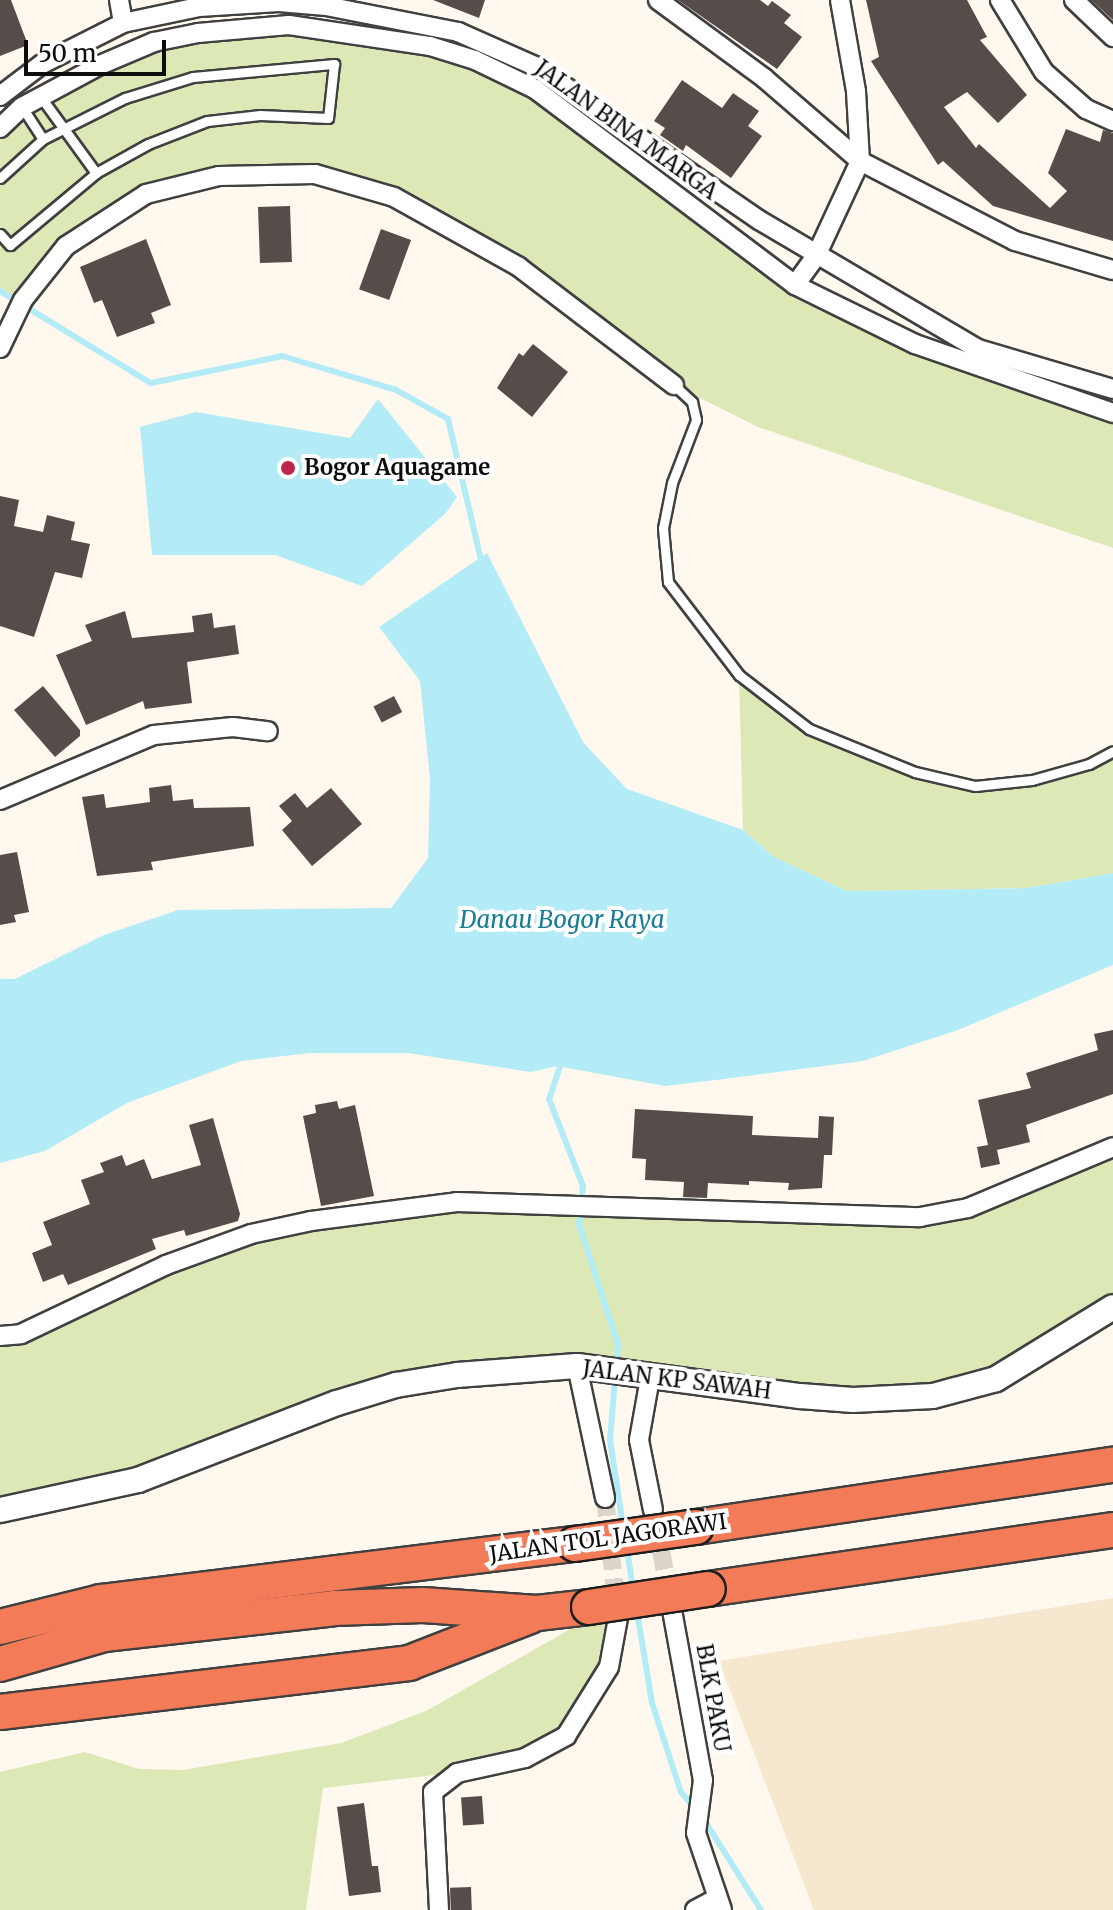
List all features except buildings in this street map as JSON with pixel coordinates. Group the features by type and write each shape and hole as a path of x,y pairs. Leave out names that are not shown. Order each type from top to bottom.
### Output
{"highway":[{"name":"JALAN TOL JAGORAWI","path":"101,1602 575,1544 1113,1465"},
{"path":"0,1664 104,1634 334,1608 423,1605 537,1613 603,1612 708,1589 1113,1530"},
{"path":"0,1609 101,1602"},
{"path":"0,1627 101,1602"},
{"path":"0,1712 409,1663 537,1613"}],"street":[{"path":"119,0 123,23"},
{"path":"658,0 764,78 860,161 1015,241 1113,270"},
{"path":"795,285 816,256 860,161 856,91 840,0"},
{"path":"1000,0 1044,72 1086,109 1113,121"},
{"path":"1074,0 1113,37"},
{"name":"JALAN BINA MARGA","path":"2,89 42,64 123,23 199,7 279,2 374,13 458,32 535,66 581,94 816,256 978,349 1113,389"},
{"name":"JALAN BINA MARGA","path":"0,128 22,107 40,96 154,42 198,33 289,25 433,47 475,60 535,89 795,285 944,356 1113,413"},
{"path":"2,89 22,107"},
{"path":"0,348 23,300 66,246 146,194 219,176 315,174 394,197 519,267 674,385"},
{"path":"0,800 154,735 233,727 268,731"},
{"path":"0,1336 21,1334 166,1265 251,1234 457,1202 920,1217 968,1208 1113,1147"},
{"name":"JALAN KP SAWAH","path":"0,1510 138,1480 396,1385 582,1366 853,1400 933,1396 1006,1374 1113,1307"},
{"path":"582,1366 605,1498"},
{"path":"644,1376 639,1440 653,1510"},
{"name":"BLK PAKU","path":"672,1610 704,1794 695,1814 719,1905"},
{"path":"439,1910 433,1792 457,1773 525,1758 566,1736 609,1667 603,1612"},
{"path":"695,1910 719,1905"}],"lane":[{"path":"0,178 43,139 125,98 193,77 334,64 328,118 260,115 207,121 148,144 96,173 10,245 0,234"},
{"path":"40,96 96,173"},
{"path":"22,107 43,139"},
{"path":"674,385 692,402 696,420 668,502 665,569 679,602 739,675 809,729 915,772 975,786 1032,780 1089,764 1113,751"}],"shaded area":[{"path":"1113,1598 1113,1910 814,1910 719,1661"}],"green space":[{"path":"251,26 433,47 535,89 727,237 904,339 1113,413 1113,548 758,427 674,385 519,267 394,197 315,174 219,176 109,215 21,304 0,292 0,128 154,42"},
{"path":"739,675 809,729 857,751 975,786 1032,780 1089,764 1113,749 1113,873 1027,888 847,891 774,857 743,830"},
{"path":"1113,1147 1113,1307 1027,1364 933,1396 586,1367 394,1385 138,1480 0,1510 0,1336 251,1234 392,1209 920,1217"},
{"path":"616,1603 609,1667 550,1749 460,1772 323,1788 306,1910 0,1910 0,1772 85,1752 139,1769 183,1770 341,1743 426,1711"}],"water":[{"name":"Bogor Aquagame","path":"378,399 457,497 446,513 362,586 275,555 152,555 140,427 196,412 350,438"},
{"name":"Danau Bogor Raya","path":"487,553 583,742 627,789 743,830 774,857 847,891 1027,888 1113,873 1113,965 958,1030 863,1061 665,1086 557,1066 531,1072 408,1053 310,1053 241,1061 127,1103 45,1151 0,1163 0,979 15,979 104,935 178,910 391,908 428,858 430,779 420,681 379,627"}],"waterway":[{"path":"0,291 151,383 282,356 396,390 448,419 482,564"},
{"path":"561,1063 549,1099 583,1186 579,1224 618,1345 616,1368"},
{"path":"615,1379 610,1440 623,1526"},
{"path":"627,1549 633,1589"},
{"path":"637,1612 652,1703 681,1792 696,1810"},
{"path":"703,1818 761,1910"}],"tunnel":[{"path":"605,1498 617,1611"},
{"path":"656,1525 671,1602"}],"place":[{"name":"Bogor Aquagame","path":"288,468"}]}
